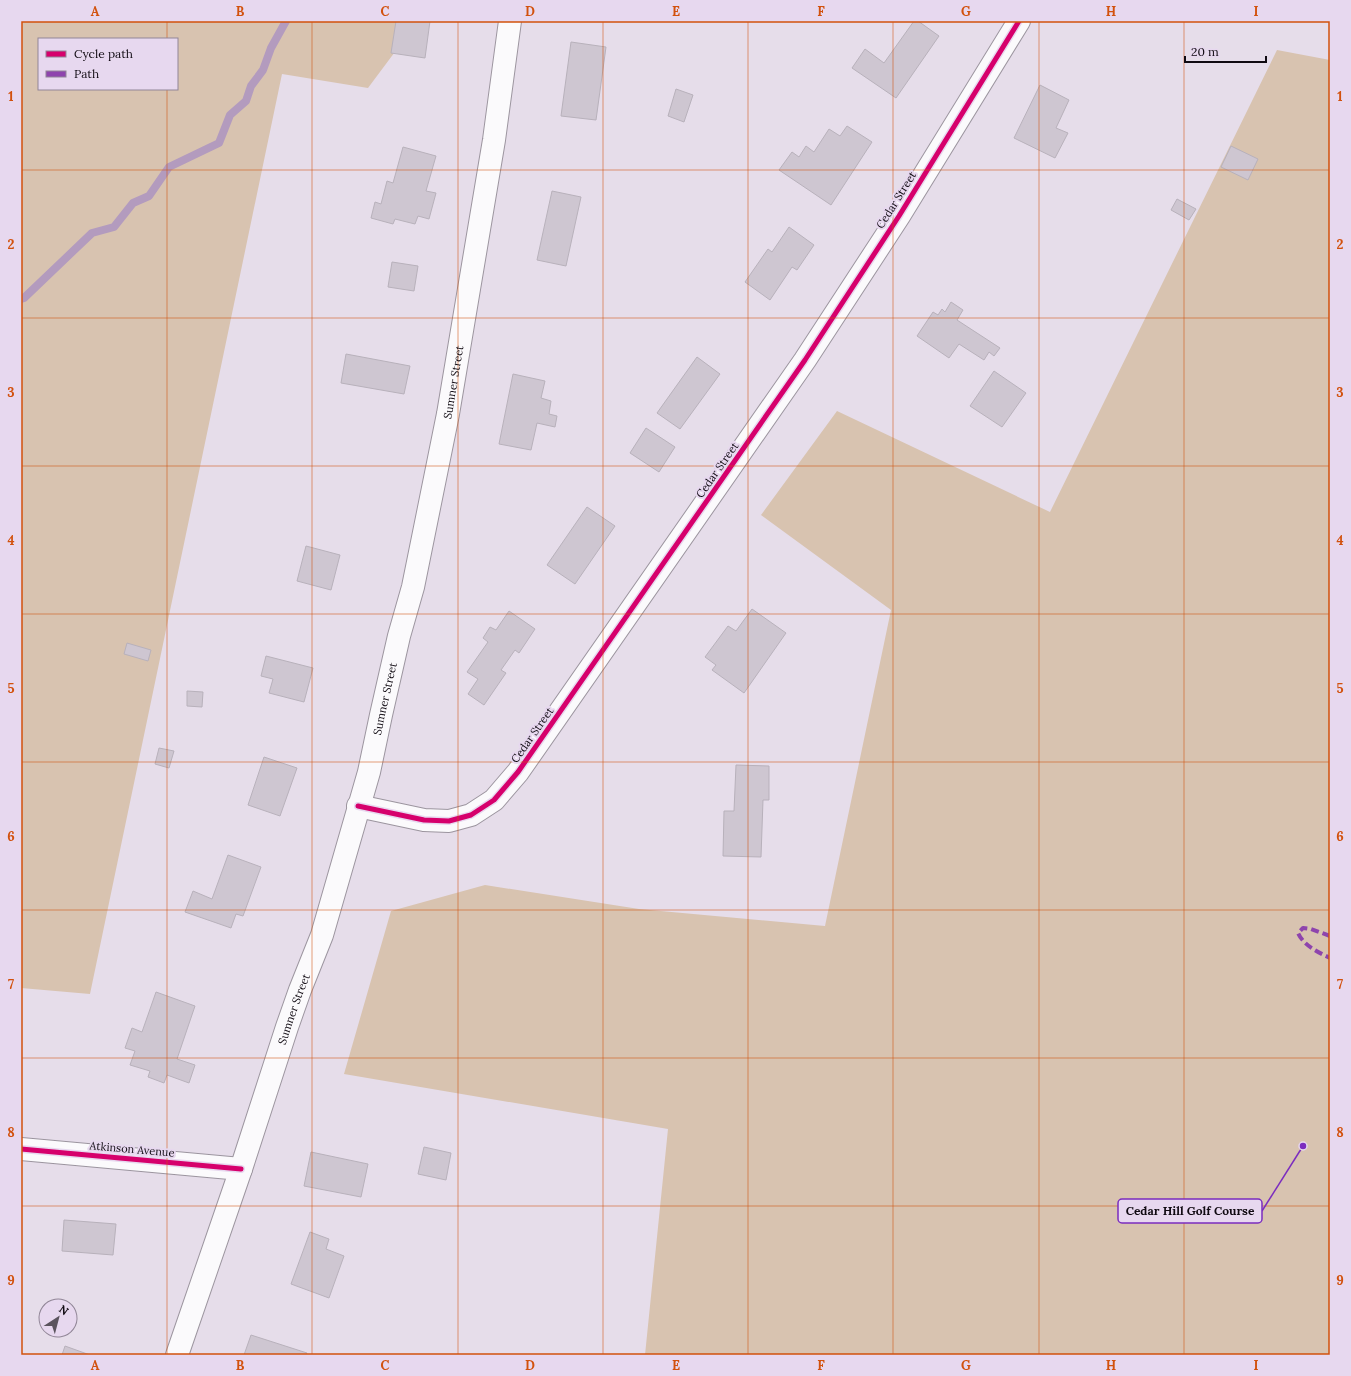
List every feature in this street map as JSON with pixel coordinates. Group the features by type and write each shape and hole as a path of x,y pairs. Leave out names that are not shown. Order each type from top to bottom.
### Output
{"main road":[{"name":"Sumner Street","path":"177,1355 241,1169 287,1027 322,935 369,772 380,714 399,636 413,587 435,484 462,336 494,140 510,21"},
{"name":"Cedar Street","path":"358,806 424,820 449,821 471,815 494,800 518,772 805,360 899,216 1019,21"},
{"name":"Atkinson Avenue","path":"21,1149 241,1169"}],"shaded area":[{"path":"21,21 418,21 368,88 282,74 90,994 21,988"},
{"path":"1277,50 1330,60 1330,1355 645,1355 668,1129 344,1074 391,911 485,885 639,909 825,926 891,610 761,515 837,411 1050,512"}],"building":[{"path":"396,21 430,21 425,58 391,53"},
{"path":"914,21 918,21 939,36 896,98 852,68 865,49 884,63"},
{"path":"571,42 606,47 596,120 561,116"},
{"path":"1040,85 1069,100 1056,128 1068,133 1055,158 1014,138"},
{"path":"676,89 693,95 684,122 668,116"},
{"path":"847,126 872,142 831,205 779,170 792,152 799,157 806,146 814,152 829,129 840,136"},
{"path":"1231,146 1258,159 1248,180 1221,167"},
{"path":"403,147 436,156 426,191 436,193 429,219 418,216 415,224 395,219 393,224 371,218 375,202 381,204 387,181 393,183"},
{"path":"552,191 581,197 566,266 537,260"},
{"path":"1177,199 1196,209 1189,220 1171,210"},
{"path":"789,227 814,245 797,270 792,267 770,300 745,282 768,249 772,252"},
{"path":"392,262 418,266 414,291 388,287"},
{"path":"951,302 963,310 957,320 1000,348 994,356 989,352 984,360 959,344 949,358 917,336 933,312 938,315 942,309 945,312"},
{"path":"346,354 410,366 404,394 341,383"},
{"path":"697,357 720,374 680,429 657,413"},
{"path":"994,371 1026,393 1002,427 970,406"},
{"path":"513,374 545,381 541,398 551,401 549,414 557,416 555,427 537,423 531,450 499,444"},
{"path":"646,428 675,447 659,472 630,453"},
{"path":"587,507 615,526 575,584 547,565"},
{"path":"306,546 340,555 331,590 297,581"},
{"path":"752,609 786,633 744,693 712,670 716,665 705,657 728,626 736,631"},
{"path":"509,611 535,629 519,653 515,650 501,670 506,673 484,705 468,694 478,679 467,672 488,642 483,638 490,627 496,630"},
{"path":"127,643 151,650 148,661 124,654"},
{"path":"266,656 313,668 304,702 269,693 273,679 261,676"},
{"path":"187,691 203,692 202,707 187,706"},
{"path":"159,748 174,751 169,768 155,764"},
{"path":"264,757 297,768 280,816 248,805"},
{"path":"736,765 769,766 769,800 763,800 761,857 723,856 724,811 734,811"},
{"path":"228,855 261,867 243,916 236,914 231,928 185,912 193,891 212,899"},
{"path":"156,992 195,1006 177,1059 195,1065 189,1083 167,1075 164,1083 148,1077 150,1071 130,1065 135,1051 125,1048 132,1028 142,1032"},
{"path":"424,1147 451,1153 446,1180 418,1174"},
{"path":"311,1152 368,1164 361,1197 304,1186"},
{"path":"64,1220 116,1224 113,1255 62,1251"},
{"path":"310,1232 329,1239 326,1249 344,1256 329,1298 291,1284"},
{"path":"251,1335 307,1353 306,1355 244,1355"},
{"path":"65,1346 90,1355 62,1355"}],"waterway":[{"path":"21,299 24,298 92,233 114,227 133,203 149,196 169,167 219,143 230,115 246,101 251,86 263,70 271,48 286,21"}],"marked path":[{"path":"1330,936 1311,929 1303,928 1298,933 1304,942 1316,951 1330,958"}],"cycle path":[{"path":"358,806 424,820 449,821 471,815 494,800 518,772 805,360 899,216 1019,21"},
{"path":"21,1149 241,1169"}],"place":[{"name":"Cedar Hill Golf Course","path":"1303,1146"}]}
